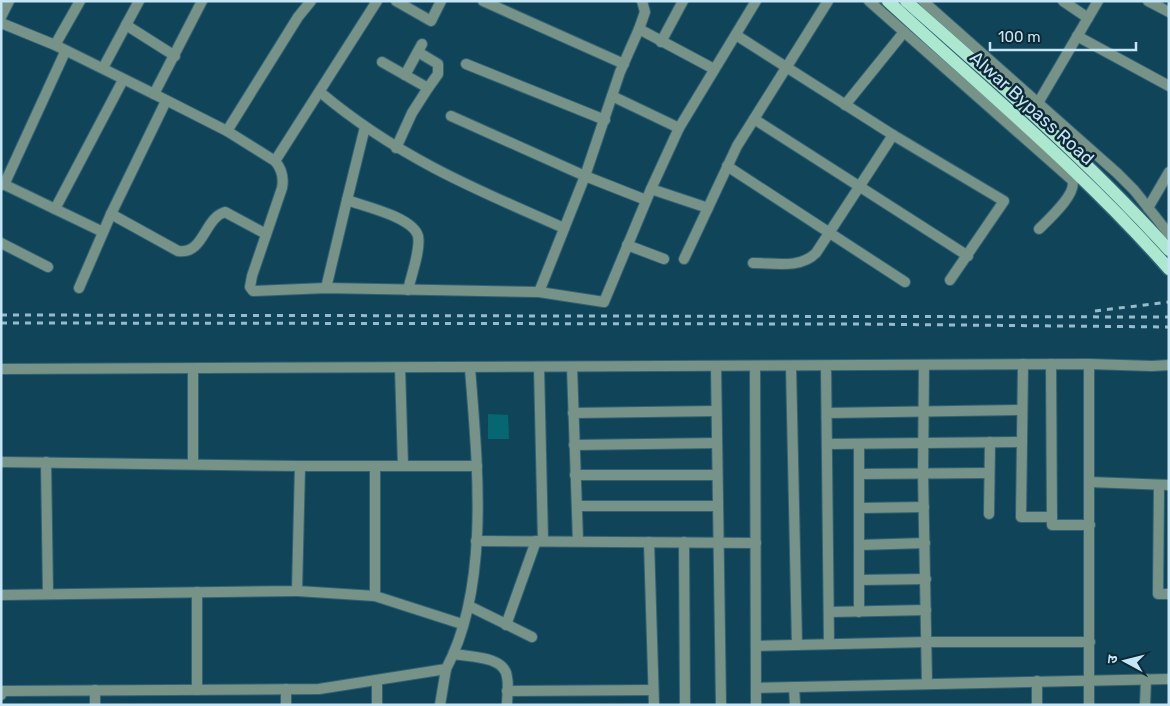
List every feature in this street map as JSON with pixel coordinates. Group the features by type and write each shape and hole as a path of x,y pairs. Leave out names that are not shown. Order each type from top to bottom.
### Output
{"main road":[{"name":"Alwar Bypass Road","path":"888,1 1034,131 1092,186 1169,268"},
{"path":"906,1 1060,140 1119,197 1169,250"}],"street":[{"path":"1,17 9,1"},
{"path":"54,45 80,1"},
{"path":"102,68 139,1"},
{"path":"154,94 202,1"},
{"path":"227,131 293,24 311,1"},
{"path":"275,161 377,1"},
{"path":"396,1 431,20 441,1"},
{"path":"484,1 624,64"},
{"path":"539,292 585,176 612,96 639,29 645,12 642,1"},
{"path":"660,42 683,1"},
{"path":"1,23 54,45 154,94 227,131 275,161 280,167 283,181 252,276 250,287 253,291 326,288 539,292 604,302 646,200 679,128 756,1"},
{"path":"684,259 727,166 754,119 828,1"},
{"path":"869,1 1072,180 1074,184 1072,192 1039,229"},
{"path":"923,1 1117,173 1169,234"},
{"path":"1063,1 1088,18"},
{"path":"1038,104 1098,1"},
{"path":"1148,1 1169,12"},
{"path":"126,25 175,56"},
{"path":"639,29 660,42 714,69"},
{"path":"846,105 904,32"},
{"path":"736,35 893,135 1004,201 950,280"},
{"path":"1077,36 1169,86"},
{"path":"396,148 412,113 438,74 438,64 420,48 405,75"},
{"path":"65,52 3,184 104,232"},
{"path":"382,62 428,88"},
{"path":"466,64 605,120"},
{"path":"55,209 123,80"},
{"path":"320,92 396,148 465,185 564,228"},
{"path":"612,96 679,128"},
{"path":"79,288 111,214 166,101"},
{"path":"451,116 585,176 646,200"},
{"path":"754,119 968,256"},
{"path":"326,288 365,127"},
{"path":"753,263 800,264 808,261 831,232 893,135"},
{"path":"727,166 905,282"},
{"path":"1148,208 1169,172"},
{"path":"651,189 708,208"},
{"path":"347,200 400,219 418,234 408,290"},
{"path":"111,214 178,251 184,252 190,251 196,246 214,219 225,212 266,234"},
{"path":"1,243 48,267"},
{"path":"627,245 664,260"},
{"path":"1,369 1023,364 1152,366 1169,364"},
{"path":"1023,364 1021,517 1052,517"},
{"path":"1050,364 1052,525 1090,525"},
{"path":"1089,364 1089,705"},
{"path":"924,365 927,684"},
{"path":"716,366 721,705"},
{"path":"755,366 756,705"},
{"path":"791,366 797,645"},
{"path":"826,366 829,644"},
{"path":"506,625 540,541 539,367"},
{"path":"572,367 578,541"},
{"path":"400,368 403,466"},
{"path":"440,705 446,669 454,654 469,606 476,541 477,466 470,368"},
{"path":"193,369 193,464"},
{"path":"827,412 1022,410"},
{"path":"573,414 716,411"},
{"path":"989,514 990,442"},
{"path":"828,444 1022,442"},
{"path":"574,445 717,444"},
{"path":"859,444 859,612"},
{"path":"1,462 477,466"},
{"path":"46,462 48,594"},
{"path":"297,591 300,466"},
{"path":"375,466 375,596"},
{"path":"859,474 989,473"},
{"path":"575,475 717,475"},
{"path":"1090,482 1164,485 1158,594 1169,594"},
{"path":"576,506 718,506"},
{"path":"859,508 924,507"},
{"path":"476,541 756,543"},
{"path":"649,542 654,705"},
{"path":"684,542 685,705"},
{"path":"859,545 925,543"},
{"path":"859,580 926,579"},
{"path":"1,595 297,591 375,596 462,624"},
{"path":"197,592 197,690"},
{"path":"469,606 532,637"},
{"path":"828,612 926,610"},
{"path":"756,646 927,642 1090,642"},
{"path":"454,654 497,662 504,668 508,676 507,705"},
{"path":"1,695 1,691 319,689 446,669"},
{"path":"756,688 1169,678"},
{"path":"1145,705 1146,679"},
{"path":"376,680 377,705"},
{"path":"1037,681 1037,705"},
{"path":"794,687 795,705"},
{"path":"286,689 286,705"},
{"path":"95,705 96,690"},
{"path":"507,691 653,690"}],"building":[{"path":"488,414 508,415 509,439 488,439"}],"railway":[{"path":"1095,311 1169,302"},
{"path":"1,315 1169,317"},
{"path":"1,323 853,324 1169,327"}]}
